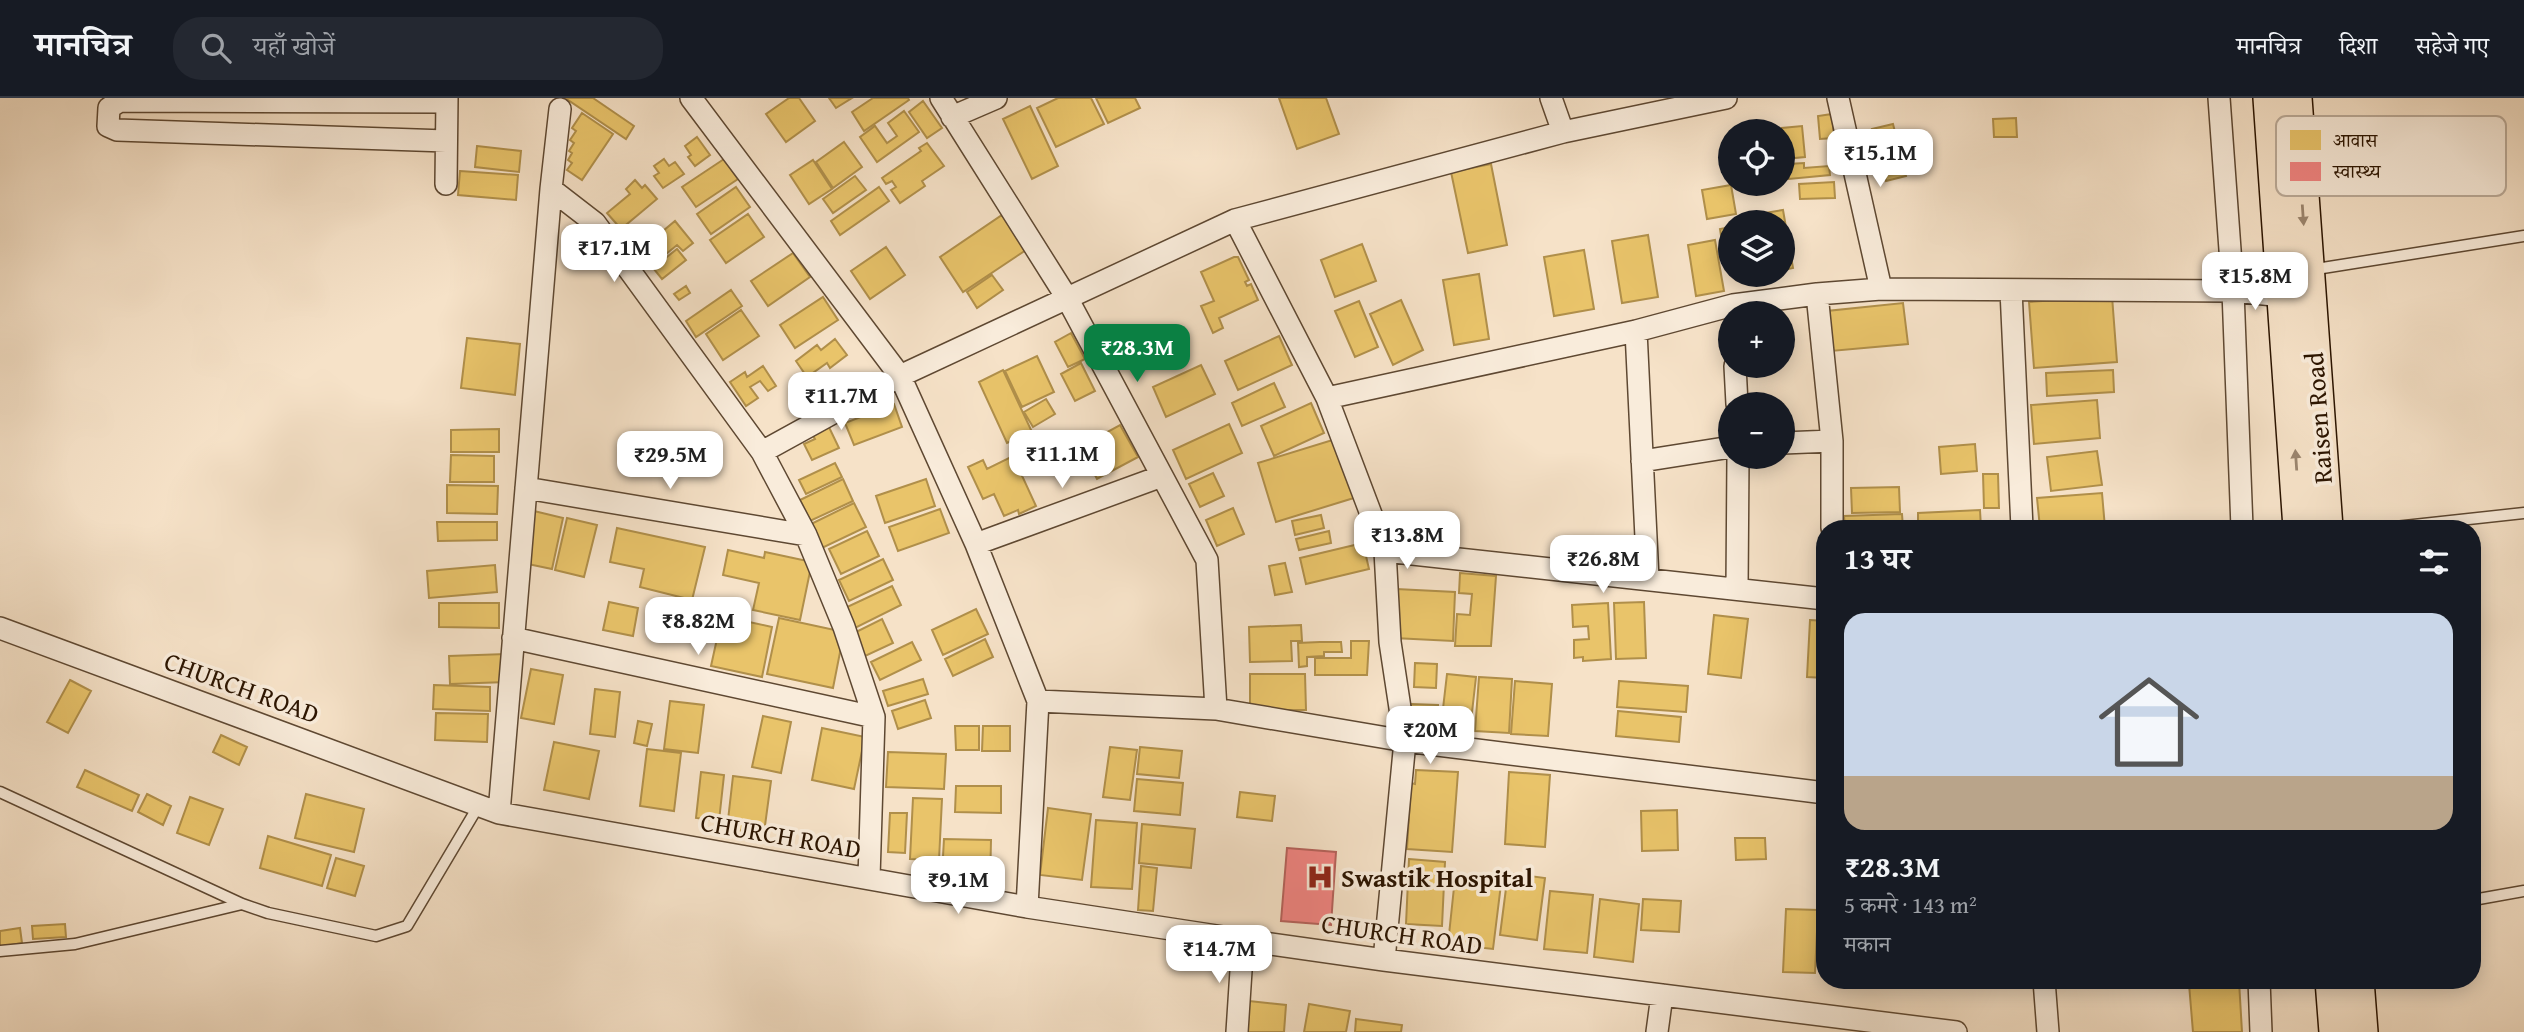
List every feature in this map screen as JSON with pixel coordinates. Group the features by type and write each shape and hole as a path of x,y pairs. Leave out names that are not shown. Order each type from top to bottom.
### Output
{"main road":[{"name":"Raisen Road","path":"2270,98 2276,183"},
{"name":"Raisen Road","path":"2295,98 2296,116"},
{"name":"Raisen Road","path":"2277,196 2299,520"},
{"name":"Raisen Road","path":"2302,196 2325,520"},
{"path":"2333,989 2336,1032"},
{"path":"2358,989 2361,1032"}],"street":[{"path":"691,98 900,376 976,544 1038,701 1027,907"},
{"path":"941,98 1067,298 1207,561 1216,709"},
{"path":"952,117 996,98"},
{"path":"1551,98 1563,132"},
{"path":"762,452 900,376 1235,220 1563,132 1726,98"},
{"path":"1838,98 1881,289"},
{"path":"2219,98 2233,292 2242,520"},
{"path":"446,141 117,130 108,125 107,120 109,108 120,101 447,100 446,184"},
{"path":"499,813 551,188 560,109"},
{"path":"551,188 595,223 762,452 806,535 844,627 874,717 869,878"},
{"path":"1235,220 1327,398 1385,551 1391,642 1405,741 1384,960"},
{"path":"1778,301 1817,294 1881,289 2233,292 2284,296"},
{"path":"2011,290 2022,520"},
{"path":"1817,294 1832,441 1832,520"},
{"path":"1327,398 1718,312"},
{"path":"1636,331 1648,579"},
{"path":"1795,443 1832,441"},
{"path":"1642,461 1718,448"},
{"path":"1737,589 1738,469"},
{"path":"976,544 1162,476"},
{"path":"526,488 806,535"},
{"path":"1385,551 1816,598"},
{"name":"CHURCH ROAD","path":"0,628 499,813 1027,907 1243,940 1956,1032"},
{"path":"513,638 874,717"},
{"path":"1038,701 1216,709 1405,741 1816,792"},
{"path":"1237,1032 1243,940"},
{"path":"2045,989 2048,1032"},
{"path":"2259,989 2261,1032"},
{"path":"1657,1032 1662,995"}],"lane":[{"path":"2307,270 2524,236"},
{"path":"2460,520 2524,513"},
{"path":"0,792 242,904 268,913 376,936 407,926 479,805"},
{"path":"2481,899 2524,891"},
{"path":"0,951 75,944 242,904"}],"building: आवास":[{"path":"565,98 593,98 634,126 626,139"},
{"path":"789,98 799,98 815,121 786,142 766,114"},
{"path":"829,98 852,98 836,108"},
{"path":"873,98 909,100 864,131 852,112"},
{"path":"1058,98 1091,98 1104,124 1056,147 1037,108"},
{"path":"1096,98 1135,98 1140,108 1108,123"},
{"path":"1279,98 1326,98 1339,134 1297,149"},
{"path":"923,101 942,128 927,138 909,112"},
{"path":"1030,106 1058,166 1032,179 1003,119"},
{"path":"904,111 919,132 877,162 860,137 875,126 887,143 897,136 888,123"},
{"path":"582,113 613,134 582,180 567,170 572,163 568,160 574,143 570,140 576,131 572,128"},
{"path":"1832,114 1834,138 1820,139 1818,116"},
{"path":"2016,118 2017,137 1994,137 1993,119"},
{"path":"1893,124 1906,176 1886,181 1872,129"},
{"path":"1802,126 1805,157 1795,158 1795,127"},
{"path":"697,137 710,155 695,166 688,157 691,155 685,146"},
{"path":"844,142 862,167 833,188 816,162"},
{"path":"927,143 944,166 922,181 925,186 900,203 891,190 896,187 892,181 886,184 882,178 921,151 919,148"},
{"path":"477,146 521,151 519,172 475,167"},
{"path":"664,159 669,166 675,162 684,174 663,188 654,176 659,173 654,166"},
{"path":"724,159 738,179 696,207 682,187"},
{"path":"813,160 832,189 809,204 790,175"},
{"path":"1804,163 1804,168 1829,166 1830,175 1795,178 1795,164"},
{"path":"1491,164 1507,245 1468,253 1451,172"},
{"path":"460,171 518,175 516,200 458,195"},
{"path":"855,176 866,190 833,213 823,199"},
{"path":"635,180 642,188 645,185 657,199 621,229 607,213 630,194 626,189"},
{"path":"1834,182 1835,198 1800,199 1799,184"},
{"path":"736,187 750,207 711,234 697,214"},
{"path":"879,187 889,201 840,235 831,221"},
{"path":"1718,187 1718,196 1733,196 1735,210 1718,210 1718,217 1707,219 1702,190"},
{"path":"748,214 764,237 726,263 710,240"},
{"path":"1002,215 1026,250 963,292 940,257"},
{"path":"675,221 693,243 683,251 677,245 654,264 651,260 648,262 639,251"},
{"path":"1648,235 1658,297 1622,303 1612,241"},
{"path":"1715,240 1718,287 1723,287 1724,291 1696,296 1688,245"},
{"path":"1362,244 1376,281 1335,297 1321,260"},
{"path":"886,247 905,275 870,299 851,271"},
{"path":"677,249 686,260 662,279 653,268"},
{"path":"1584,250 1594,309 1554,316 1544,257"},
{"path":"793,253 810,277 768,306 751,281"},
{"path":"1238,257 1249,280 1245,282 1247,286 1251,284 1258,300 1219,318 1223,328 1213,333 1201,306 1214,301 1201,272"},
{"path":"1479,274 1489,339 1454,345 1443,280"},
{"path":"992,275 1003,290 977,308 967,292"},
{"path":"686,286 690,293 679,300 674,294"},
{"path":"731,290 742,306 696,337 686,321"},
{"path":"2112,296 2117,362 2034,368 2029,302"},
{"path":"823,297 838,320 795,348 780,325"},
{"path":"1401,300 1423,350 1393,365 1370,314"},
{"path":"1359,301 1378,347 1355,357 1335,311"},
{"path":"1903,303 1908,344 1831,351 1827,311"},
{"path":"741,310 759,336 723,360 706,334"},
{"path":"1071,333 1085,359 1068,367 1055,342"},
{"path":"1279,336 1292,365 1238,390 1225,361"},
{"path":"467,338 520,344 515,395 461,388"},
{"path":"835,339 847,355 830,368 827,363 807,377 796,361 817,345 821,350"},
{"path":"1037,356 1054,392 1022,407 1005,371"},
{"path":"1081,363 1095,391 1075,401 1061,374"},
{"path":"1201,365 1215,394 1166,417 1153,387"},
{"path":"763,366 776,386 768,391 760,381 750,387 758,398 746,406 730,382 745,372 747,377"},
{"path":"1003,370 1032,432 1007,443 979,382"},
{"path":"2113,370 2114,392 2047,396 2046,373"},
{"path":"1274,383 1285,407 1242,426 1232,403"},
{"path":"1046,399 1055,414 1033,427 1024,412"},
{"path":"2097,400 2100,438 2034,444 2031,405"},
{"path":"1311,403 1324,433 1274,456 1261,426"},
{"path":"894,404 902,427 854,445 845,423"},
{"path":"827,423 839,448 812,460 804,444 815,439 810,430"},
{"path":"1229,424 1242,453 1186,479 1173,450"},
{"path":"1120,425 1138,457 1097,479 1080,447"},
{"path":"499,429 499,452 451,452 451,430"},
{"path":"1040,435 1052,461 1022,476 1011,453 1021,449 1019,445"},
{"path":"1339,438 1357,497 1276,522 1258,463"},
{"path":"1975,444 1977,471 1941,474 1939,447"},
{"path":"2097,451 2102,485 2051,491 2047,457"},
{"path":"451,455 494,456 494,482 450,482"},
{"path":"1013,456 1036,506 1019,514 1018,510 1004,516 994,494 983,499 968,467 983,460 987,469"},
{"path":"835,463 842,477 806,494 799,480"},
{"path":"1213,473 1224,496 1200,507 1189,484"},
{"path":"1983,474 1998,474 1999,508 1984,508"},
{"path":"843,479 853,501 810,521 800,500"},
{"path":"926,479 935,506 885,523 876,496"},
{"path":"447,485 498,486 497,514 447,513"},
{"path":"1899,487 1900,512 1852,513 1851,488"},
{"path":"2102,493 2104,520 2039,520 2037,498"},
{"path":"854,503 866,527 822,548 811,524"},
{"path":"1233,508 1244,534 1217,546 1206,520"},
{"path":"940,509 949,533 898,551 889,527"},
{"path":"1980,510 1981,520 1918,520 1918,513"},
{"path":"534,511 563,518 552,569 523,563"},
{"path":"1902,514 1902,520 1844,520 1844,516"},
{"path":"1321,515 1324,528 1295,535 1292,521"},
{"path":"567,518 597,525 584,577 555,570"},
{"path":"437,522 497,522 497,540 438,541"},
{"path":"617,528 705,547 692,600 640,587 644,569 610,562"},
{"path":"867,531 879,556 841,574 829,549"},
{"path":"1329,531 1331,543 1299,550 1296,539"},
{"path":"1363,543 1369,569 1306,584 1300,558"},
{"path":"728,550 764,558 765,552 812,562 800,620 753,610 759,583 723,575"},
{"path":"883,559 893,580 849,601 839,580"},
{"path":"1285,563 1292,592 1275,595 1269,566"},
{"path":"495,565 497,592 429,598 427,571"},
{"path":"1460,573 1496,576 1491,646 1455,646 1457,614 1470,615 1472,594 1459,593"},
{"path":"892,586 901,605 855,628 845,608"},
{"path":"1396,589 1455,592 1453,641 1394,638"},
{"path":"609,602 638,608 633,636 603,630"},
{"path":"1644,602 1646,658 1616,659 1614,603"},
{"path":"439,603 499,603 499,628 439,627"},
{"path":"1608,603 1611,659 1583,661 1583,657 1574,658 1574,640 1589,639 1588,626 1573,627 1572,605"},
{"path":"976,609 988,634 943,655 932,630"},
{"path":"1714,615 1748,619 1741,678 1708,674"},
{"path":"722,616 772,627 762,677 711,666"},
{"path":"779,618 844,632 833,688 767,674"},
{"path":"882,619 893,643 863,657 852,634"},
{"path":"1810,620 1816,620 1816,678 1807,677"},
{"path":"1301,625 1302,641 1291,641 1292,661 1250,662 1249,627"},
{"path":"985,639 993,657 953,676 945,659"},
{"path":"1351,641 1369,641 1367,675 1315,675 1315,658 1351,658"},
{"path":"912,642 921,660 880,680 871,662"},
{"path":"1341,642 1342,652 1324,652 1324,656 1307,657 1307,666 1299,667 1298,643"},
{"path":"506,654 507,682 450,684 449,656"},
{"path":"1415,663 1437,664 1436,688 1414,687"},
{"path":"531,669 563,675 554,724 521,718"},
{"path":"1250,674 1305,674 1306,710 1250,710"},
{"path":"1447,674 1476,677 1470,730 1441,726"},
{"path":"1479,677 1512,679 1509,733 1475,731"},
{"path":"923,679 928,694 888,706 883,691"},
{"path":"70,680 91,691 68,733 47,722"},
{"path":"1515,681 1552,684 1548,736 1511,734"},
{"path":"1619,681 1688,686 1686,712 1617,707"},
{"path":"434,685 490,687 490,711 433,709"},
{"path":"595,689 620,692 615,737 590,734"},
{"path":"925,700 931,718 898,729 892,711"},
{"path":"670,701 704,705 698,753 664,749"},
{"path":"1411,704 1438,705 1437,727 1410,726"},
{"path":"1618,711 1681,717 1679,742 1616,736"},
{"path":"436,713 488,714 487,742 435,740"},
{"path":"763,716 791,722 781,773 752,767"},
{"path":"638,721 652,724 647,746 634,743"},
{"path":"955,726 979,726 979,750 956,750"},
{"path":"983,726 1010,726 1010,751 982,751"},
{"path":"822,728 865,737 854,789 812,780"},
{"path":"221,735 247,747 239,765 213,752"},
{"path":"554,742 599,751 589,799 544,790"},
{"path":"1110,747 1137,750 1130,800 1103,797"},
{"path":"1140,747 1182,751 1179,778 1137,774"},
{"path":"647,749 681,753 674,811 640,806"},
{"path":"888,752 946,754 944,789 886,787"},
{"path":"85,770 139,795 132,811 77,787"},
{"path":"1416,770 1458,772 1452,852 1407,849 1411,783 1415,784"},
{"path":"701,772 724,775 719,821 696,818"},
{"path":"1509,772 1550,775 1545,847 1505,844"},
{"path":"733,776 771,781 764,833 727,829"},
{"path":"1137,779 1183,783 1180,815 1134,811"},
{"path":"956,786 1001,786 1001,813 955,812"},
{"path":"1240,792 1275,796 1272,821 1237,817"},
{"path":"147,794 171,806 163,825 138,812"},
{"path":"306,794 364,809 354,852 295,838"},
{"path":"190,797 223,809 209,845 177,833"},
{"path":"913,798 942,799 939,860 910,859"},
{"path":"1048,808 1091,814 1082,880 1040,875"},
{"path":"1677,810 1678,850 1642,851 1641,811"},
{"path":"890,813 907,813 905,853 888,852"},
{"path":"1096,820 1137,823 1132,889 1091,887"},
{"path":"1142,824 1195,829 1191,868 1139,863"},
{"path":"268,836 331,855 322,886 260,868"},
{"path":"1735,838 1765,838 1766,859 1736,860"},
{"path":"944,839 991,840 990,885 966,884 966,875 942,874"},
{"path":"336,858 364,866 355,896 327,888"},
{"path":"1409,859 1445,862 1442,926 1406,924"},
{"path":"1141,866 1157,868 1153,911 1138,910"},
{"path":"1508,873 1545,878 1537,940 1500,935"},
{"path":"1455,878 1501,884 1493,949 1448,944"},
{"path":"1550,891 1593,895 1587,953 1544,949"},
{"path":"1600,899 1639,904 1633,962 1594,957"},
{"path":"1643,899 1681,901 1679,932 1641,930"},
{"path":"1786,909 1816,910 1815,973 1783,972"},
{"path":"65,924 66,937 33,939 32,926"},
{"path":"20,928 22,943 0,947 0,931"},
{"path":"2189,989 2239,989 2242,1032 2193,1032"},
{"path":"1249,1001 1286,1005 1284,1032 1246,1032"},
{"path":"1309,1004 1350,1011 1346,1032 1304,1032"},
{"path":"1356,1019 1402,1025 1401,1032 1355,1032"}],"building: स्वास्थ्य":[{"path":"1287,848 1336,852 1331,925 1281,921"}],"place":[{"name":"Swastik Hospital","path":"1320,877"}]}
